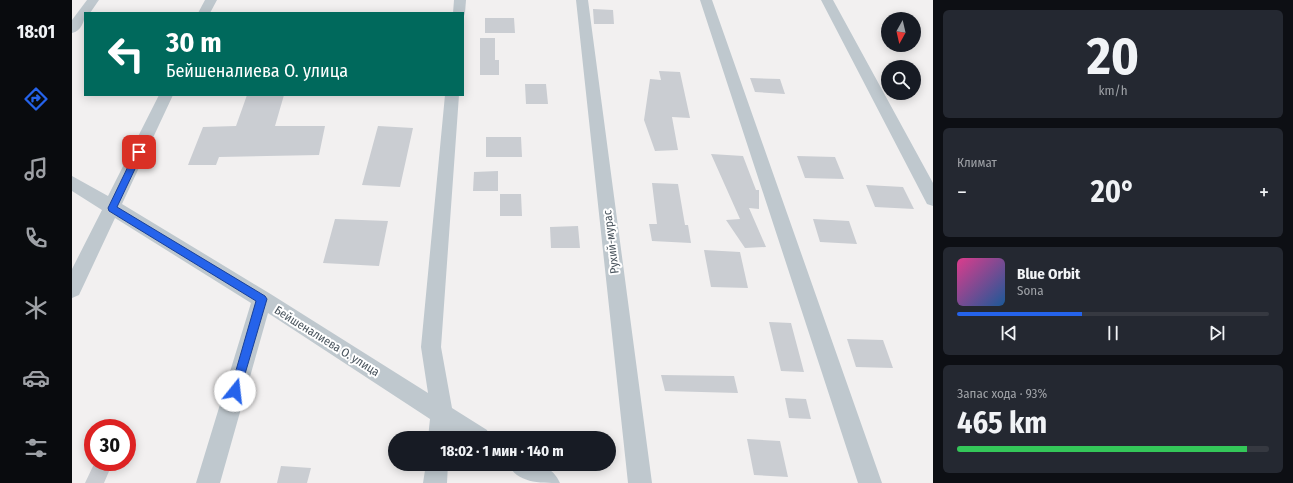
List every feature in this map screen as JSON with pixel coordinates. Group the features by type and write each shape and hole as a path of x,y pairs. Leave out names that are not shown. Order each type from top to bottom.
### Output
{"street":[{"path":"84,12 93,0"},
{"path":"204,12 210,0"},
{"path":"459,12 460,0"},
{"name":"Рухий-мурас","path":"582,0 640,483"},
{"path":"706,0 870,483"},
{"path":"827,0 933,199"},
{"path":"72,29 84,12"},
{"path":"72,289 166,96"},
{"path":"440,431 442,414 431,347 452,96"},
{"name":"Бейшеналиева О. улица","path":"72,183 262,299 468,431"},
{"path":"208,483 262,299"},
{"path":"435,483 436,471"},
{"path":"530,471 548,483"}],"building":[{"path":"593,9 613,10 614,24 594,24"},
{"path":"485,18 514,18 515,33 485,33"},
{"path":"480,38 495,38 495,60 499,60 499,75 480,75"},
{"path":"659,71 680,72 690,118 672,117 678,150 655,151 644,120 650,79 661,80"},
{"path":"750,78 780,79 785,94 755,92"},
{"path":"525,84 546,84 548,104 526,104"},
{"path":"247,96 284,96 275,126 325,126 319,155 219,157 216,165 188,165 203,127 236,126"},
{"path":"378,126 413,128 400,187 362,185"},
{"path":"486,137 521,137 522,157 486,157"},
{"path":"711,154 743,156 756,190 759,190 759,209 749,208 766,247 745,248 726,220 740,219"},
{"path":"797,156 835,157 844,179 805,178"},
{"path":"498,171 498,191 473,191 474,172"},
{"path":"652,183 678,184 685,225 688,225 691,243 652,241 649,224 657,224"},
{"path":"866,185 903,187 914,209 875,207"},
{"path":"500,194 521,194 522,216 500,216"},
{"path":"335,219 388,221 379,266 323,263"},
{"path":"813,219 849,221 857,244 820,242"},
{"path":"578,226 580,248 551,248 550,227"},
{"path":"704,250 740,252 748,288 711,287"},
{"path":"769,322 791,323 804,372 781,371"},
{"path":"847,339 883,340 893,368 856,367"},
{"path":"661,375 734,376 738,393 665,391"},
{"path":"785,398 806,399 811,419 789,418"},
{"path":"747,439 780,441 788,477 754,475"},
{"path":"281,466 311,468 307,483 277,483"},
{"path":"91,471 109,471 104,483 85,483"}],"route":[{"path":"139,152 112,208 262,299 235,391"}]}
